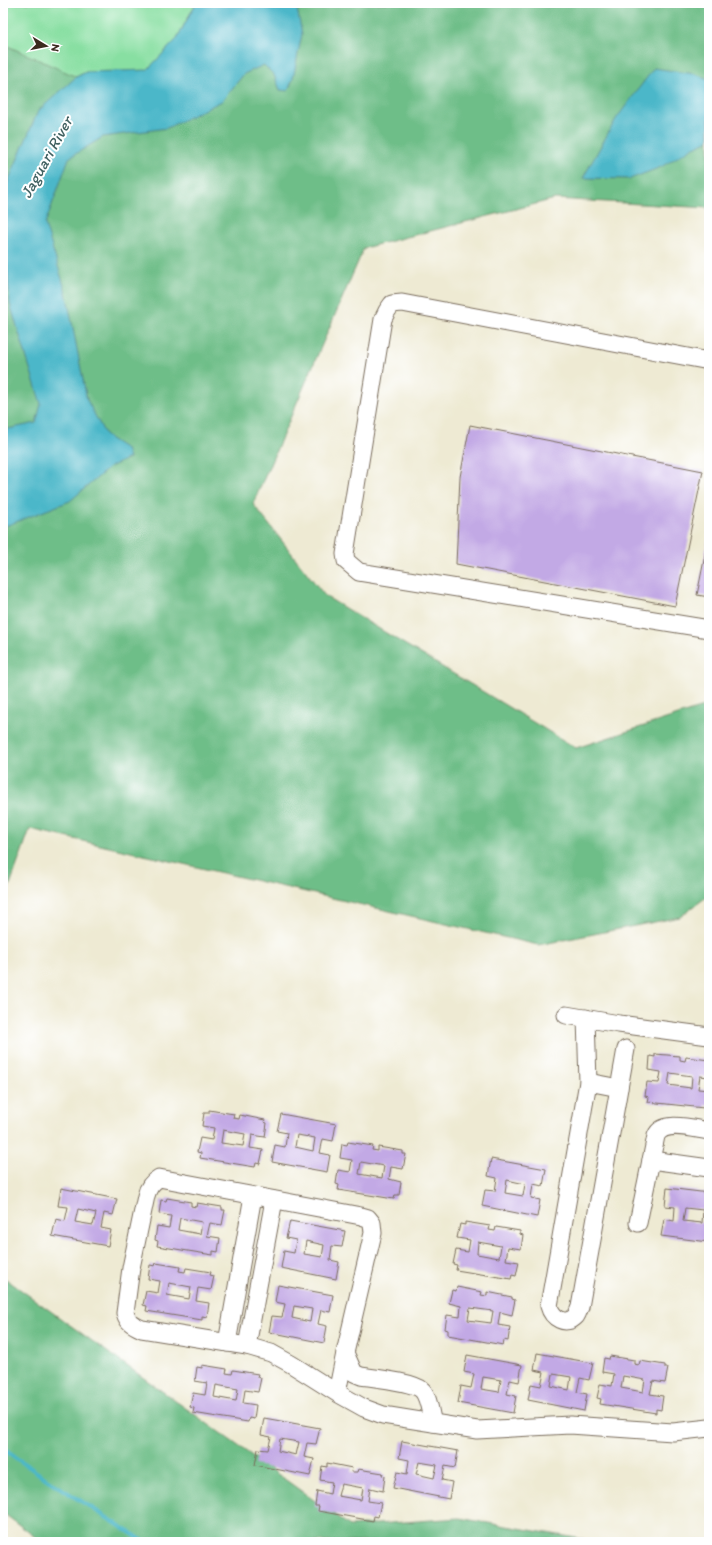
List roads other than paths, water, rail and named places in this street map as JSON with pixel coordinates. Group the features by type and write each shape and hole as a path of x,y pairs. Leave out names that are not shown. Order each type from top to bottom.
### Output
{"street":[{"path":"709,362 402,303 392,304 383,319 344,554 346,560 359,572 709,629"},
{"path":"566,1015 709,1036"},
{"path":"586,1018 588,1082 549,1306 551,1314 559,1320 568,1320 575,1317 580,1307 626,1050"},
{"path":"588,1082 619,1088"},
{"path":"638,1223 658,1131 662,1128 670,1126 709,1131"},
{"path":"651,1160 709,1168"},
{"path":"337,1393 373,1234 372,1223 368,1218 159,1178 154,1181 148,1188 146,1196 131,1268 125,1313 127,1320 142,1329 247,1346 278,1357 337,1393 364,1408 383,1415 477,1430 570,1425 673,1432 709,1428"},
{"path":"227,1343 253,1196"},
{"path":"247,1346 274,1200"},
{"path":"345,1353 354,1373 361,1376 414,1386 422,1391 427,1401 433,1423"}],"water":[{"name":"Jaguari River","path":"196,3 296,3 302,34 293,79 288,91 280,90 274,75 264,65 244,74 222,101 167,128 103,137 69,158 45,224 66,292 87,400 106,436 126,449 129,458 110,467 70,501 3,527 3,430 36,423 41,404 10,304 3,193 38,111 76,77 86,72 147,70 176,40"},
{"path":"654,68 695,74 709,79 709,140 694,147 661,167 630,179 583,178 616,119"}],"waterway":[{"path":"3,1449 48,1480 145,1542"}]}
